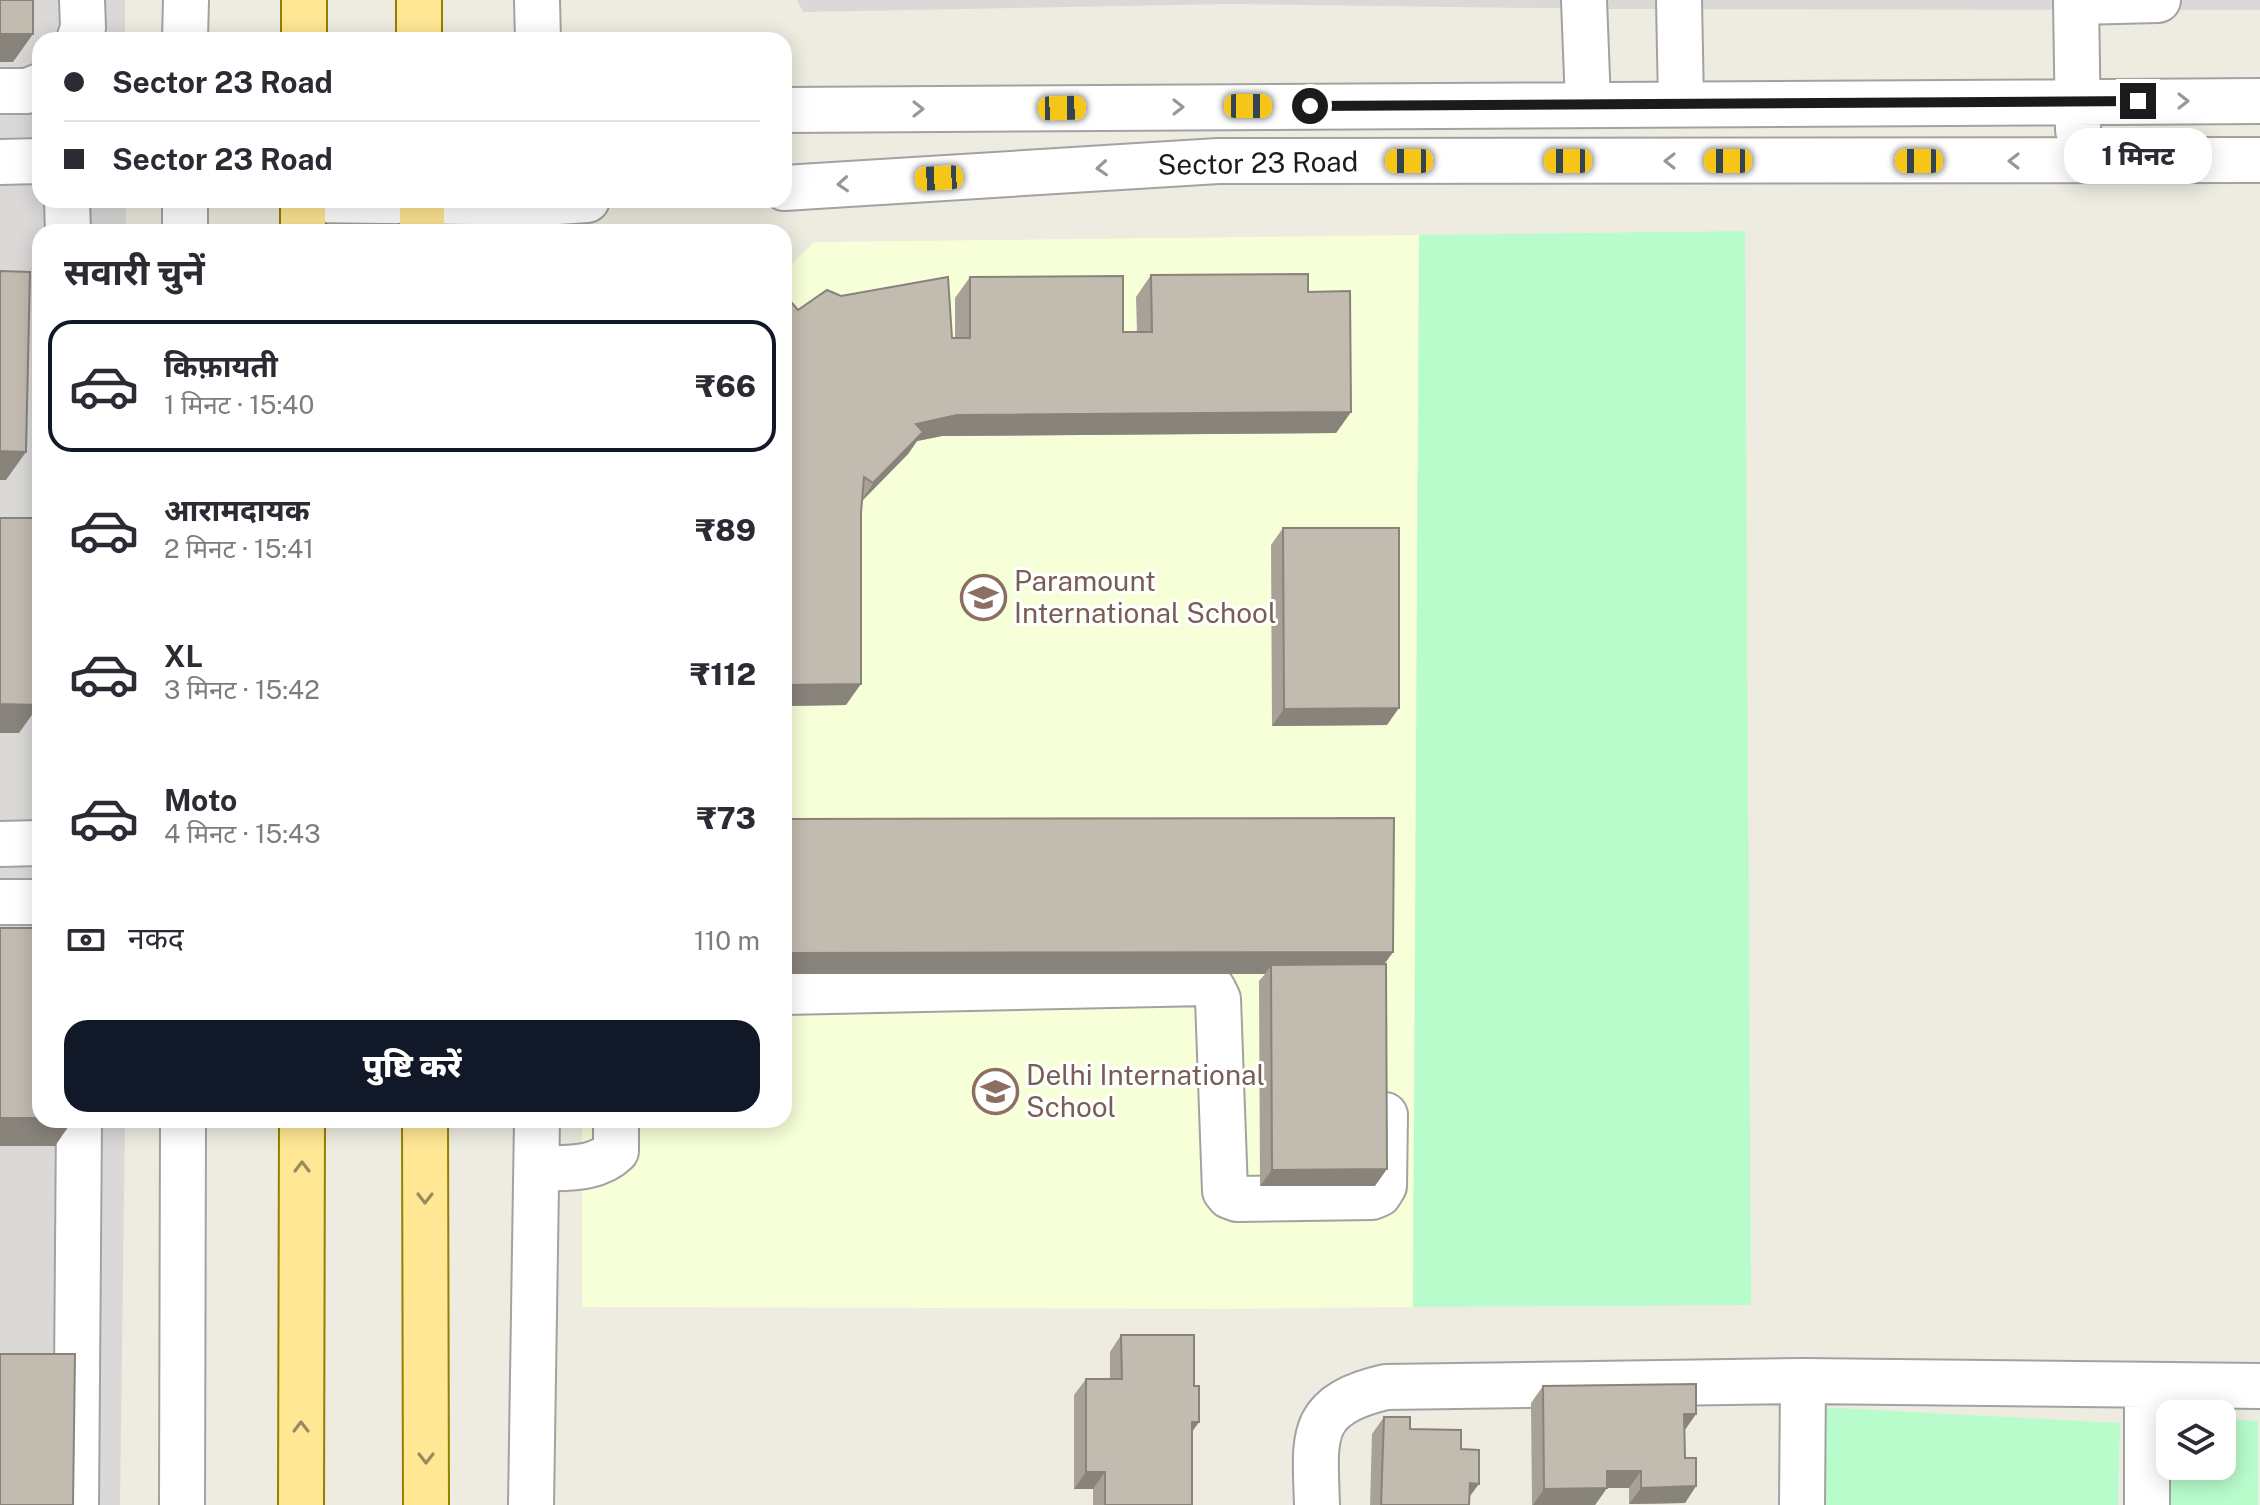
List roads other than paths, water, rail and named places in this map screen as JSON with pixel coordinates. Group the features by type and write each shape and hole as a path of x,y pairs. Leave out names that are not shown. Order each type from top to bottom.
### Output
{"main road":[{"path":"304,0 304,32"},
{"path":"419,0 419,32"},
{"path":"301,1505 302,1128"},
{"path":"425,1128 426,1505"}],"street":[{"path":"82,0 82,32"},
{"path":"185,32 186,0"},
{"path":"537,0 538,32"},
{"path":"1584,0 1588,104"},
{"path":"1679,0 1681,103"},
{"path":"2078,161 2076,1 2158,0"},
{"path":"0,91 32,89"},
{"name":"Sector 23 Road","path":"792,110 2260,101"},
{"name":"Sector 23 Road","path":"792,188 1218,161 2260,160"},
{"path":"0,162 32,161"},
{"path":"382,208 543,217 566,208"},
{"path":"0,844 32,843"},
{"path":"0,902 32,902"},
{"path":"792,992 1206,983 1218,999 1225,1191 1237,1199 1372,1197 1379,1194 1384,1186 1385,1077"},
{"path":"76,1505 79,1128"},
{"path":"182,1505 183,1128"},
{"path":"531,1505 537,1128"},
{"path":"537,1169 592,1165 605,1161 616,1151 616,1128"},
{"path":"1802,1505 1803,1381"},
{"path":"1317,1505 1315,1438 1329,1413 1357,1393 1386,1387 1803,1381 2260,1386"},
{"path":"2147,1386 2147,1505"}],"place":[{"name":"Paramount International School","path":"983,597"},
{"name":"Delhi International School","path":"995,1091"}]}
